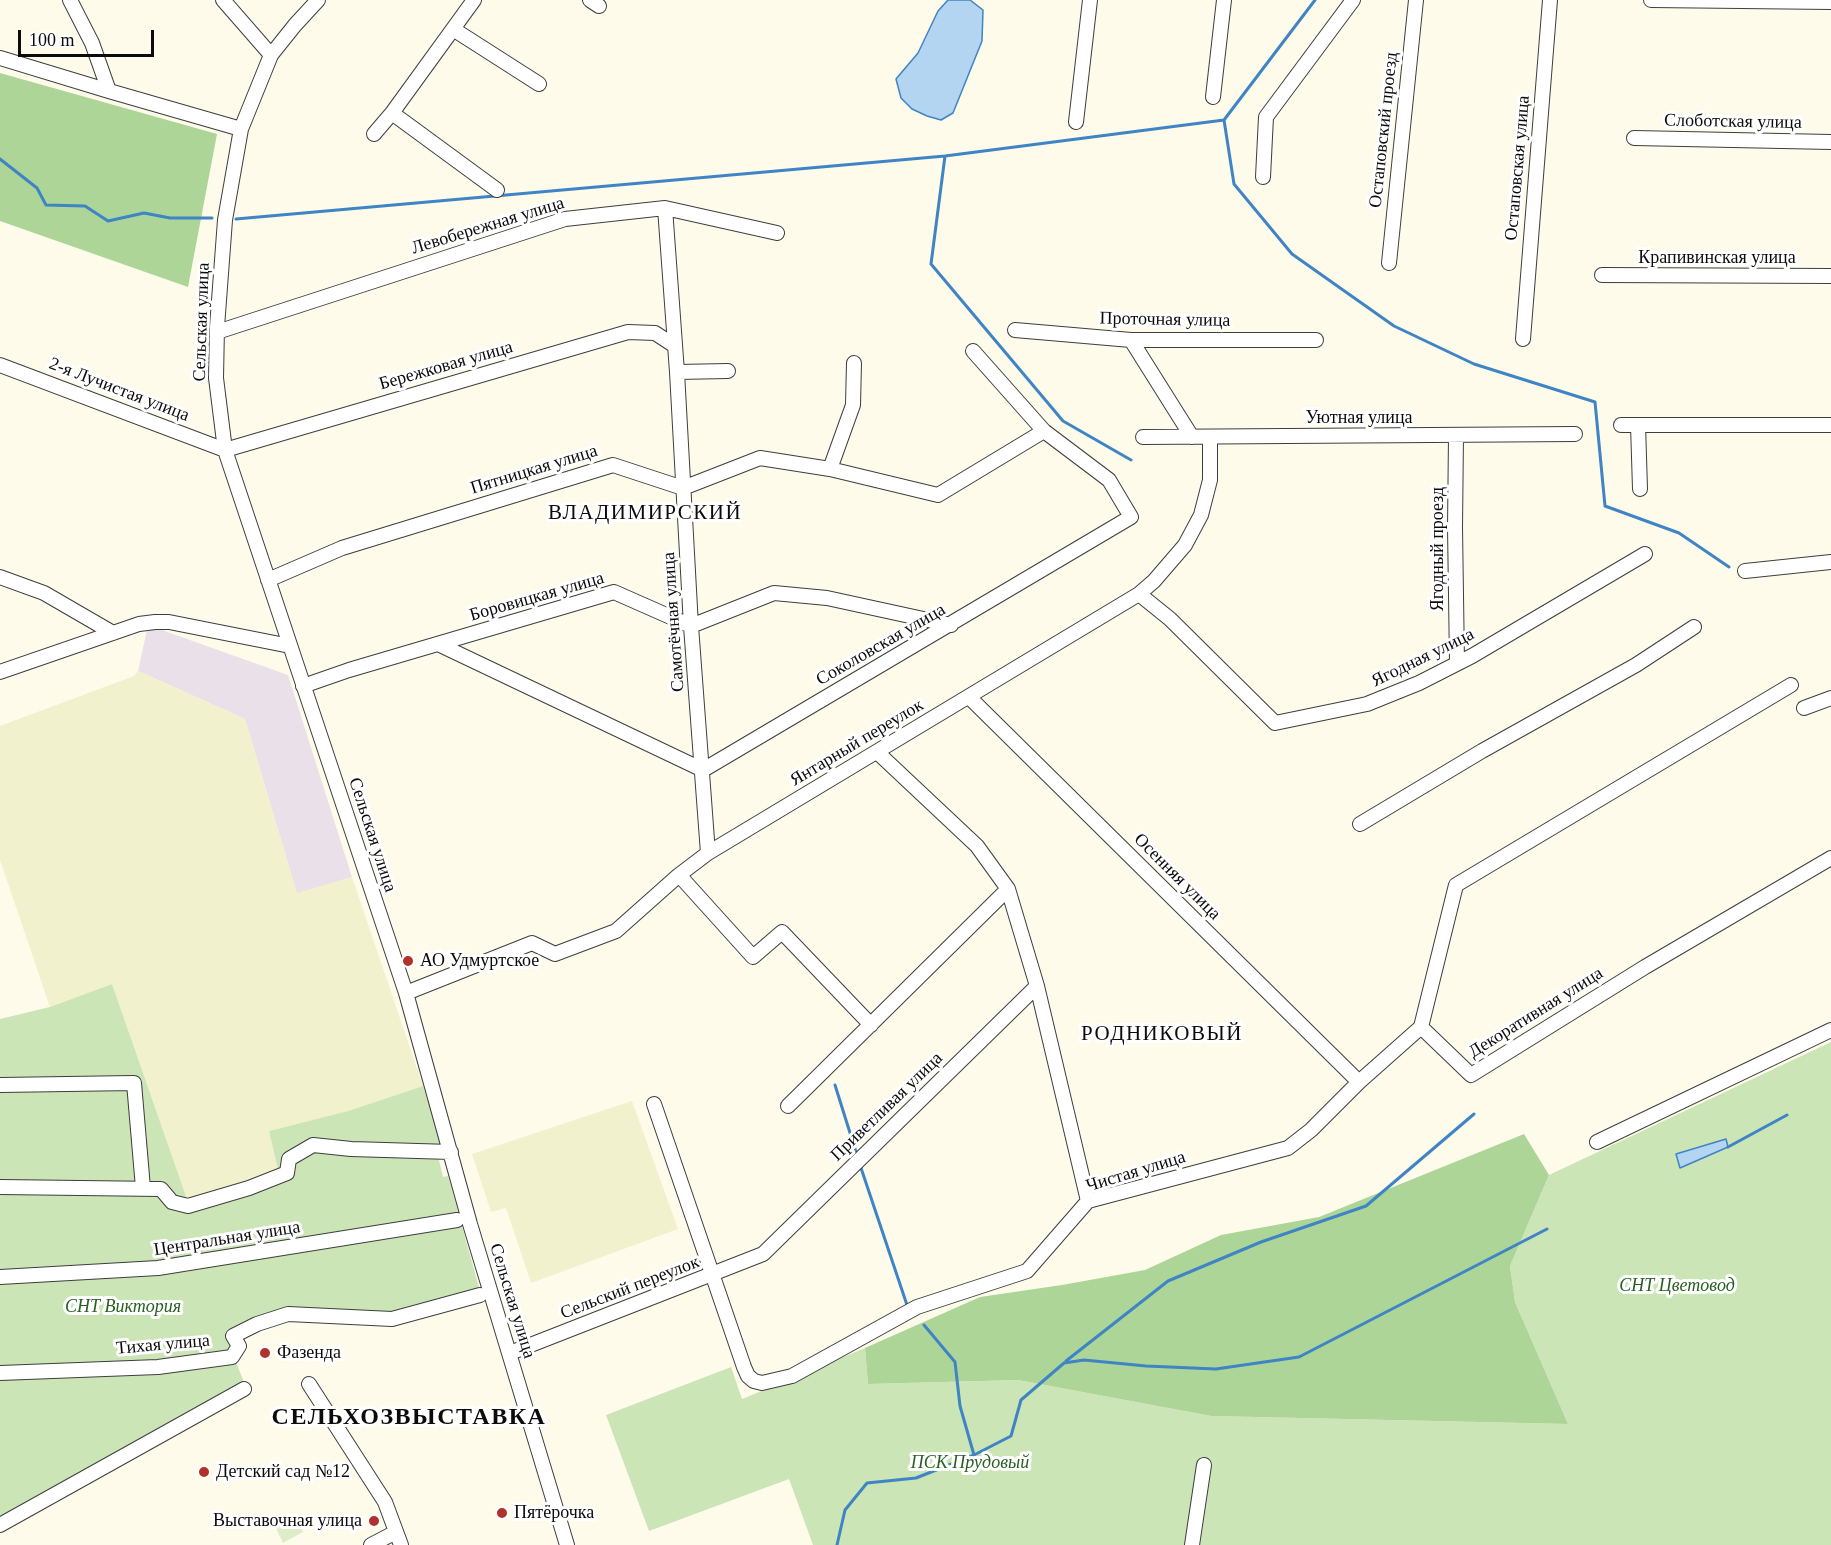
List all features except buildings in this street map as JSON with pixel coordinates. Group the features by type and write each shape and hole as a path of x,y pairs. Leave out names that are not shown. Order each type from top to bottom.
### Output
{"street":[{"path":"70,0 92,43 109,91"},
{"path":"223,0 271,55"},
{"name":"Сельская улица","path":"318,0 294,25 271,55 241,129 225,220 217,332 216,378 225,450 406,993 470,1224 567,1545"},
{"path":"375,134 474,0"},
{"path":"1076,122 1090,0"},
{"path":"1213,97 1224,0"},
{"path":"1263,177 1266,117 1353,0"},
{"name":"Остаповский проезд","path":"1389,263 1416,0"},
{"name":"Остаповская улица","path":"1523,339 1550,0"},
{"path":"1651,0 1831,2"},
{"path":"453,29 539,84"},
{"path":"0,58 241,129"},
{"path":"392,113 497,190"},
{"name":"Слоботская улица","path":"1634,138 1831,142"},
{"name":"Левобережная улица","path":"217,332 565,219 665,208 777,233"},
{"name":"Самотёчная улица","path":"665,208 708,853"},
{"name":"Крапивинская улица","path":"1602,275 1831,276"},
{"name":"Проточная улица","path":"1015,330 1131,340 1316,340"},
{"name":"Бережковая улица","path":"225,450 628,332 655,333 675,346"},
{"path":"1131,340 1192,436"},
{"name":"Соколовская улица","path":"703,771 1131,518 1109,480 1044,431 973,351"},
{"path":"830,469 853,405 854,363"},
{"name":"2-я Лучистая улица","path":"0,365 225,450"},
{"path":"677,372 728,370"},
{"path":"1621,425 1831,425"},
{"path":"1638,425 1640,489"},
{"path":"682,488 760,458 830,469 938,495 1044,431"},
{"name":"Уютная улица","path":"1143,437 1575,434"},
{"name":"Янтарный переулок","path":"406,993 532,943 555,954 616,931 679,875 708,853 1138,594 1154,581 1185,545 1201,515 1210,480 1210,436"},
{"name":"Ягодный проезд","path":"1456,436 1457,663"},
{"name":"Пятницкая улица","path":"268,580 342,548 613,465 682,488"},
{"name":"Ягодная улица","path":"1138,594 1170,619 1275,723 1367,704 1419,683 1645,554"},
{"path":"1745,571 1831,562"},
{"path":"0,577 44,593 113,633"},
{"name":"Боровицкая улица","path":"303,686 614,592 692,627"},
{"path":"692,627 774,593 827,598 951,625"},
{"path":"0,672 139,624 155,622 169,622 290,646"},
{"path":"1360,824 1482,751 1552,714 1636,665 1694,627"},
{"path":"438,644 703,771"},
{"path":"1421,1027 1456,885 1791,685"},
{"name":"Осенняя улица","path":"969,697 1359,1082"},
{"path":"1804,708 1831,698"},
{"path":"877,752 977,846 1008,890 1037,986 1088,1201"},
{"name":"Декоративная улица","path":"1421,1027 1471,1075 1645,967 1831,858"},
{"path":"679,875 753,957 782,932 871,1025"},
{"path":"788,1106 1008,890"},
{"name":"Приветливая улица","path":"763,1254 1037,986"},
{"name":"Чистая улица","path":"654,1104 748,1376 762,1383 792,1376 917,1307 1027,1271 1088,1201 1288,1148 1311,1130 1359,1082 1421,1027"},
{"path":"1597,1142 1831,1030"},
{"path":"0,1085 134,1083 143,1188"},
{"path":"0,1187 161,1189 172,1202 188,1206 249,1188 287,1173 289,1159 313,1145 351,1149 451,1152"},
{"name":"Центральная улица","path":"0,1277 158,1268 457,1220"},
{"name":"Сельский переулок","path":"510,1353 763,1254"},
{"name":"Тихая улица","path":"0,1373 158,1367 232,1357 239,1346 233,1335 288,1314 392,1319 480,1295"},
{"path":"309,1384 385,1502 398,1538 371,1545"},
{"path":"0,1525 244,1389"},
{"path":"1192,1545 1204,1465"}],"shaded area":[{"path":"148,625 288,675 352,877 297,894 245,719 138,671"}],"green space":[{"path":"0,73 217,134 188,287 0,221"},
{"path":"138,671 245,719 297,893 352,877 423,1086 348,1111 269,1131 278,1170 188,1202 112,984 50,1007 0,860 0,726 134,676"},
{"name":"СНТ Виктория","path":"112,984 188,1202 278,1170 269,1131 348,1111 423,1086 442,1146 436,1148 443,1177 448,1176 482,1298 392,1324 289,1320 253,1331 243,1342 235,1360 248,1392 0,1532 0,1019 50,1007"},
{"path":"1831,1042 1831,1545 813,1545 789,1479 649,1531 606,1415 731,1367 742,1399 865,1348 868,1384 1018,1380 1211,1416 1568,1424 1515,1302 1510,1266 1549,1175"},
{"path":"632,1101 678,1229 531,1283 506,1208 491,1212 472,1154"},
{"path":"1524,1134 1549,1175 1510,1266 1515,1302 1568,1424 1211,1416 1018,1380 868,1384 865,1348 980,1297 1145,1270 1221,1235 1319,1217"},
{"path":"296,1518 303,1532 283,1543 276,1528"}],"water":[{"path":"948,0 970,0 983,10 982,41 953,113 941,120 912,109 901,98 896,79 918,53 938,11"},
{"path":"1726,1139 1728,1147 1680,1168 1676,1154"}],"waterway":[{"path":"236,219 945,156 1224,120 1315,0"},
{"path":"1224,120 1234,184 1292,254 1394,326 1474,364 1595,402 1605,506 1679,533 1729,567"},
{"path":"945,156 931,264 1063,421 1131,460"},
{"path":"0,159 37,188 46,205 85,206 108,221 144,213 170,218 212,218"},
{"path":"835,1085 856,1152"},
{"path":"1066,1361 1168,1281 1261,1242 1366,1206 1474,1114"},
{"path":"1728,1147 1787,1115"},
{"path":"860,1165 908,1308"},
{"path":"837,1545 845,1510 867,1483 916,1478 974,1455 1011,1436 1021,1400 1064,1363 1084,1360 1216,1369 1299,1357 1547,1229"},
{"path":"924,1325 955,1362 960,1406 974,1455"}],"place":[{"name":"АО Удмуртское","path":"408,961"},
{"name":"Фазенда","path":"265,1353"},
{"name":"Детский сад №12","path":"204,1472"},
{"name":"Пятёрочка","path":"502,1513"},
{"name":"Выставочная улица","path":"374,1521"}],"district":[{"name":"ВЛАДИМИРСКИЙ","path":"645,513"},
{"name":"РОДНИКОВЫЙ","path":"1162,1034"},
{"name":"СЕЛЬХОЗВЫСТАВКА","path":"409,1418"}],"park label":[{"name":"СНТ Цветовод","path":"1677,1286"},
{"name":"ПСК Прудовый","path":"970,1463"}]}
